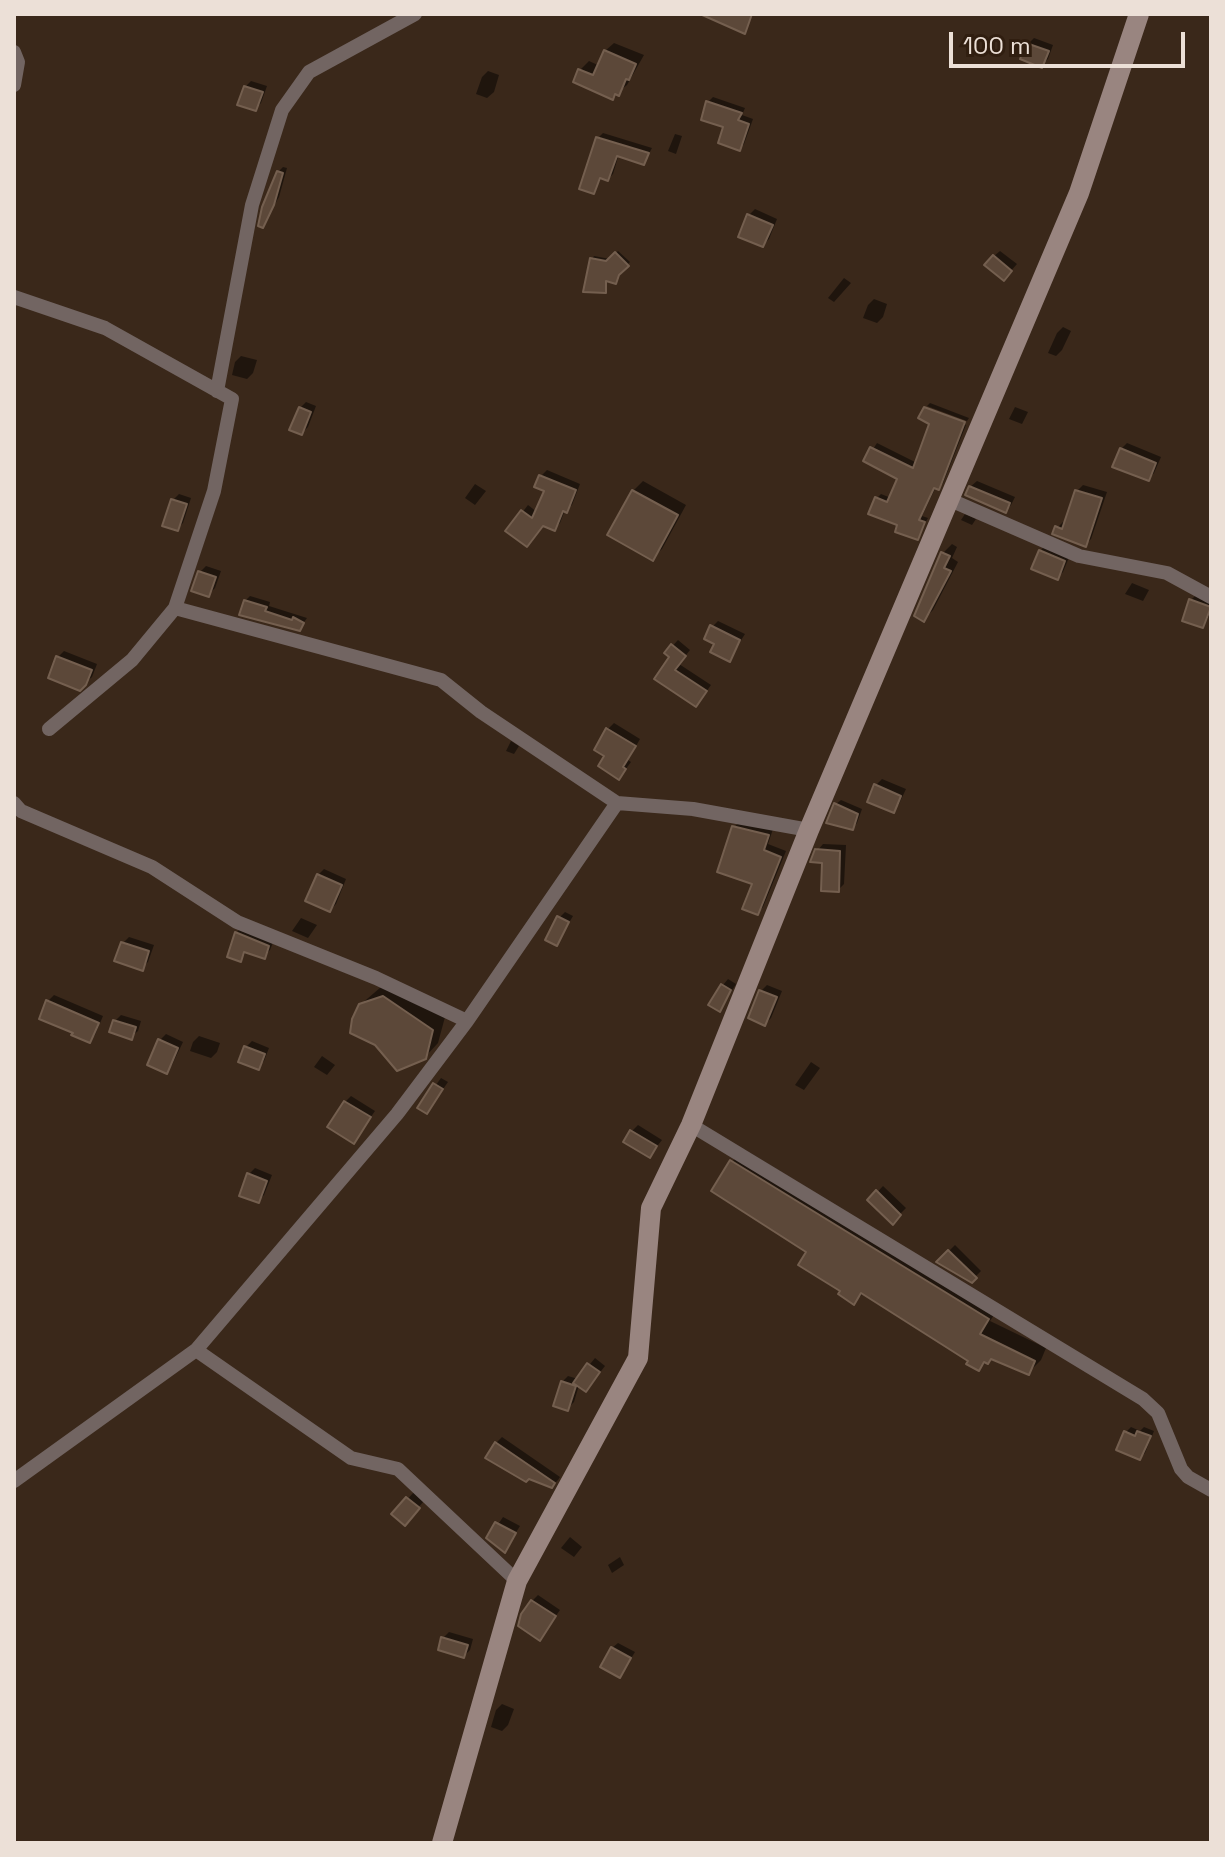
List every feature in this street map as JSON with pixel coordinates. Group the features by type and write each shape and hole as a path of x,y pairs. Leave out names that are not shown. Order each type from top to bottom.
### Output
{"street":[{"path":"217,391 252,205 282,110 309,72 415,14"},
{"path":"442,1843 517,1581 638,1358 651,1208 691,1125 809,830 1079,193 1139,14"},
{"path":"14,52 18,62 14,85"},
{"path":"14,297 105,328 232,399 214,491 175,608 132,660 49,729"},
{"path":"948,499 1079,556 1167,573 1211,597"},
{"path":"175,608 441,680 481,712 617,803 693,809 809,830"},
{"path":"14,803 21,811 152,867 237,922 376,978 467,1021"},
{"path":"14,1481 196,1350 397,1114 467,1021 617,803"},
{"path":"691,1125 1143,1399 1158,1413 1181,1469 1188,1477 1211,1490"},
{"path":"196,1350 351,1458 398,1469 517,1581"}],"building":[{"path":"700,14 752,14 745,34"},
{"path":"1026,43 1049,51 1042,68 1020,59"},
{"path":"604,50 636,64 619,96 615,94 613,100 573,82 578,69 593,75"},
{"path":"244,86 263,92 256,111 237,105"},
{"path":"706,101 742,113 738,120 749,124 740,151 718,143 723,127 701,120"},
{"path":"596,137 649,153 644,165 617,156 608,181 600,178 594,194 579,189"},
{"path":"277,171 283,173 274,205 263,228 258,226 262,207"},
{"path":"747,214 773,225 763,247 738,237"},
{"path":"615,252 629,266 619,275 616,284 606,281 606,293 583,292 590,258 606,261"},
{"path":"993,255 1012,271 1004,281 984,265"},
{"path":"299,407 311,412 302,435 289,430"},
{"path":"924,407 965,422 939,490 934,488 919,520 925,522 918,540 895,532 897,525 868,514 875,497 887,502 897,479 863,461 870,447 913,468 929,424 918,418"},
{"path":"1120,448 1156,463 1149,481 1112,467"},
{"path":"539,475 576,490 567,513 563,511 555,531 543,526 527,547 505,531 521,510 532,518 544,491 534,487"},
{"path":"969,486 1010,503 1006,513 965,495"},
{"path":"632,490 678,515 653,561 607,535"},
{"path":"1075,490 1102,498 1086,547 1052,534 1055,526 1062,529"},
{"path":"171,499 187,504 178,531 162,526"},
{"path":"1039,550 1065,561 1058,580 1031,569"},
{"path":"941,552 950,556 944,568 951,571 924,622 914,616"},
{"path":"198,571 216,577 209,597 191,591"},
{"path":"1189,599 1211,607 1203,628 1182,621"},
{"path":"244,600 267,607 265,611 292,620 293,617 304,623 300,631 239,615"},
{"path":"710,625 740,640 730,662 710,652 714,644 704,639"},
{"path":"671,644 686,656 675,670 707,691 696,707 654,679 669,657 664,653"},
{"path":"56,656 92,670 80,691 48,678"},
{"path":"606,728 636,746 619,780 598,766 604,756 594,750"},
{"path":"874,784 901,796 894,813 867,802"},
{"path":"834,803 858,814 853,830 826,823"},
{"path":"732,826 769,835 764,850 781,857 758,915 742,909 752,884 717,872"},
{"path":"815,849 840,851 839,892 821,891 822,863 810,862"},
{"path":"317,874 342,885 330,912 305,901"},
{"path":"557,916 569,922 557,946 545,940"},
{"path":"235,932 269,946 265,959 244,952 241,962 227,957"},
{"path":"121,942 149,951 143,971 114,961"},
{"path":"721,984 731,990 720,1012 708,1005"},
{"path":"759,990 777,997 765,1026 748,1018"},
{"path":"383,996 433,1030 426,1059 397,1071 375,1045 350,1033 359,1004"},
{"path":"46,1000 99,1023 90,1043 39,1019"},
{"path":"113,1020 136,1027 132,1040 109,1032"},
{"path":"158,1039 178,1048 167,1074 147,1065"},
{"path":"244,1046 265,1054 259,1070 238,1062"},
{"path":"433,1083 443,1089 427,1114 417,1108"},
{"path":"344,1101 371,1117 354,1144 327,1127"},
{"path":"630,1130 657,1146 650,1158 623,1142"},
{"path":"730,1160 989,1319 980,1334 1035,1361 1029,1375 991,1359 988,1364 984,1362 979,1371 861,1293 854,1305 838,1294 840,1291 798,1265 806,1252 711,1191"},
{"path":"247,1173 267,1181 259,1203 239,1196"},
{"path":"876,1190 901,1215 893,1225 867,1200"},
{"path":"948,1250 977,1278 972,1283 936,1262"},
{"path":"587,1363 600,1372 586,1392 573,1383"},
{"path":"561,1381 576,1386 568,1411 553,1406"},
{"path":"1124,1431 1135,1436 1137,1431 1151,1436 1140,1460 1116,1450"},
{"path":"495,1442 555,1483 552,1488 529,1479 526,1482 485,1458"},
{"path":"406,1497 420,1508 405,1526 391,1514"},
{"path":"495,1522 516,1533 505,1553 486,1538"},
{"path":"531,1600 556,1616 540,1641 518,1626 521,1614"},
{"path":"441,1637 468,1645 464,1658 438,1650"},
{"path":"611,1647 631,1658 620,1678 600,1667"}]}
